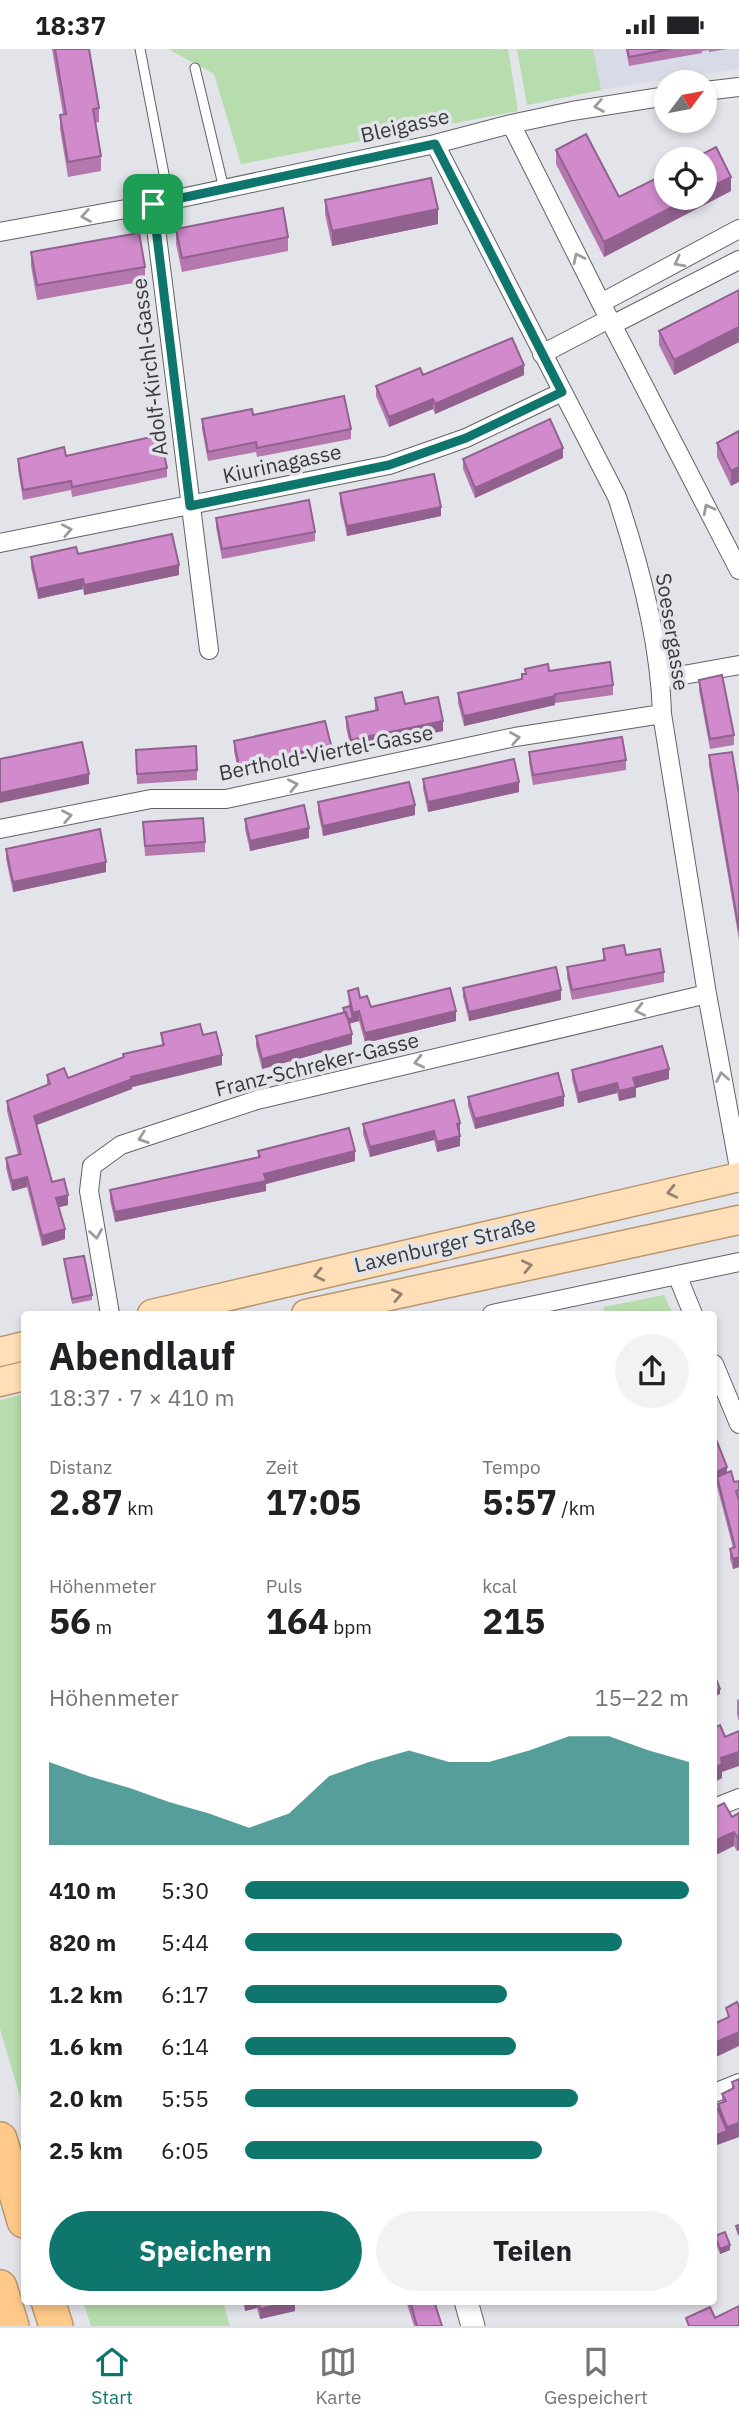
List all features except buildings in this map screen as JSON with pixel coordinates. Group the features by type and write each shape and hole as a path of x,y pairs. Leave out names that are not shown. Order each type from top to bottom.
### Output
{"highway":[{"path":"0,2139 21,2211"},
{"path":"0,2287 12,2326"},
{"path":"49,2305 56,2326"}],"main road":[{"name":"Laxenburger Straße","path":"165,1311 739,1177"},
{"name":"Laxenburger Straße","path":"320,1311 739,1220"},
{"path":"0,1352 21,1347"},
{"path":"0,1382 21,1377"}],"street":[{"path":"718,89 739,87"},
{"name":"Bleigasse","path":"0,232 161,202 435,144 584,109 654,98"},
{"path":"511,124 739,570"},
{"name":"Soesergasse","path":"435,144 617,497 637,556 661,679 662,714 707,994 739,1168"},
{"name":"Adolf-Kirchl-Gasse","path":"161,202 190,506 209,650"},
{"path":"542,354 607,316 739,229"},
{"path":"607,316 739,260"},
{"name":"Kiurinagasse","path":"0,543 389,465 466,438 562,392"},
{"path":"661,679 739,665"},
{"name":"Berthold-Viertel-Gasse","path":"0,829 151,799 226,799 515,737 662,714"},
{"name":"Franz-Schreker-Gasse","path":"109,1311 89,1191 92,1166 121,1145 257,1100 707,994"},
{"path":"506,1311 739,1262"},
{"path":"677,1275 692,1311"},
{"path":"717,1371 739,1424"},
{"path":"717,1807 739,1798"},
{"path":"717,2092 739,2083"},
{"path":"468,2305 473,2326"}],"lane":[{"path":"140,49 161,202"},
{"path":"195,68 224,188"}],"shaded area":[{"path":"517,49 739,49 739,69 718,72 654,70 654,81 527,105"}],"green space":[{"path":"168,49 508,49 518,111 241,164 214,74"},
{"path":"517,49 593,49 601,90 527,105"},
{"path":"664,1295 672,1311 604,1311 603,1307"},
{"path":"21,1395 21,2100 0,2029 0,1400"},
{"path":"84,2305 224,2305 230,2326 91,2326"}],"route":[{"path":"435,144 562,392 466,438 389,465 190,506 153,204 435,144"}]}
